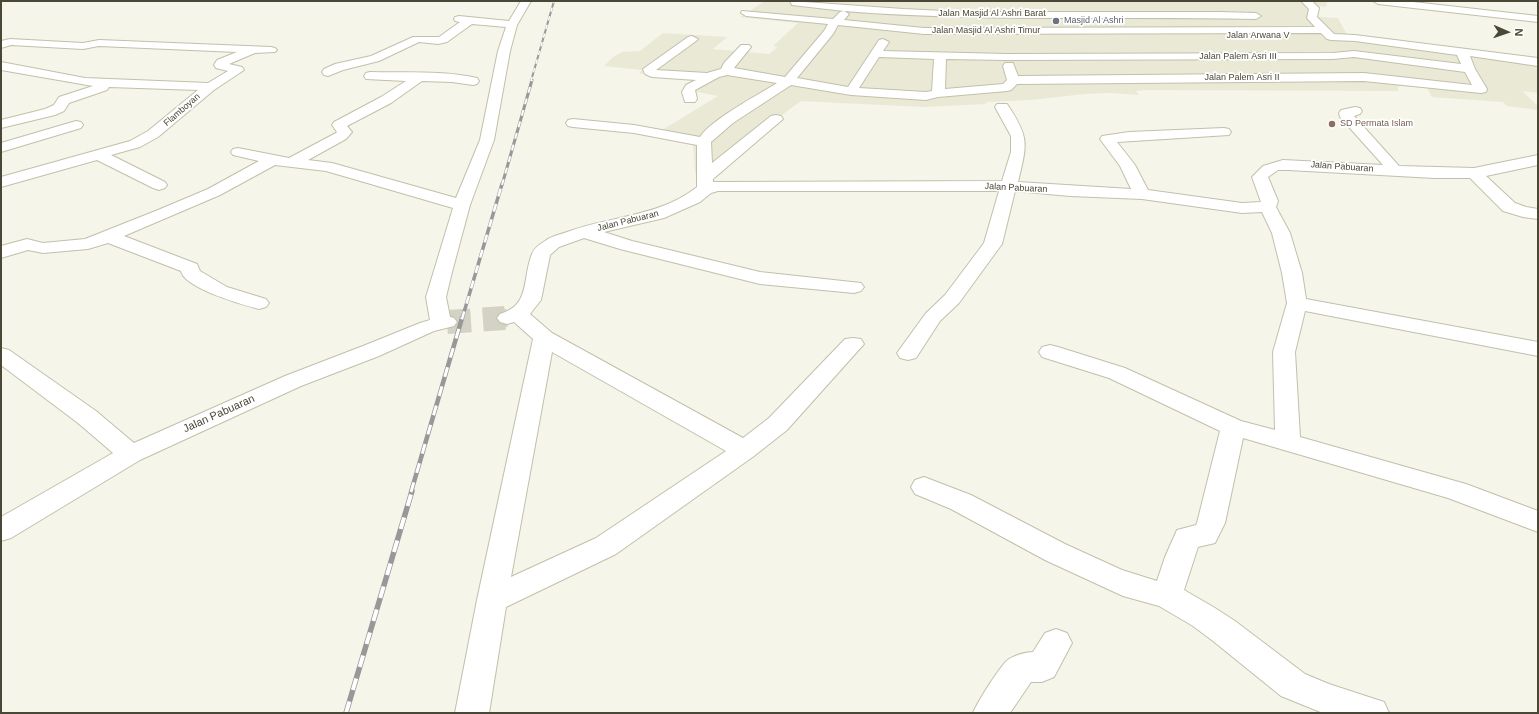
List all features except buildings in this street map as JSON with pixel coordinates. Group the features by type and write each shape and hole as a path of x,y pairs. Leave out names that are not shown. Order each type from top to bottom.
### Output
{"street":[{"path":"238,152 291,163 327,166 462,205 487,140 504,51 512,25 526,1"},
{"path":"908,13 917,1"},
{"path":"1306,1 1314,8 1312,18 1326,34 1354,54"},
{"path":"1378,1 1402,2 1538,19"},
{"name":"Jalan Masjid Al Ashri Barat","path":"797,3 853,5 908,13 1021,11 1193,11 1256,16"},
{"path":"705,183 704,142 708,136 728,120 787,82 833,26 853,5"},
{"path":"1249,6 1265,31"},
{"path":"1014,31 1021,11"},
{"path":"1078,11 1079,31"},
{"name":"Jalan Masjid Al Ashri Timur","path":"746,13 833,26 924,31 1265,31 1326,34"},
{"path":"328,72 339,67 375,58 417,38 438,41 443,40 464,20 512,25"},
{"name":"Jalan Arwana V","path":"833,26 887,36 941,38 1002,37 1197,41 1326,34"},
{"path":"1326,34 1538,62"},
{"path":"851,91 877,54 887,36"},
{"path":"690,99 689,90 714,74 727,71 747,73 787,82 851,91 926,96 938,93 1002,88 1007,87 1013,80 1002,37"},
{"path":"692,39 649,69 649,71 652,73 709,77"},
{"path":"1197,41 1246,77"},
{"path":"1,45 10,42 85,45 99,43 271,50"},
{"path":"50,57 85,45"},
{"path":"727,71 728,66 745,47"},
{"path":"210,87 238,70 220,65 221,63 253,49"},
{"path":"1462,52 1469,69"},
{"name":"Jalan Palem Asri III","path":"877,54 940,57 1219,57 1333,56 1354,54 1469,69"},
{"path":"938,93 940,57"},
{"path":"15,69 36,62"},
{"name":"Flamboyan","path":"1,66 76,81 112,84 210,87"},
{"name":"Jalan Palem Asri II","path":"1013,80 1246,77 1379,78 1470,89 1481,88 1469,69"},
{"path":"370,76 392,75 418,78 452,78 473,81"},
{"path":"291,163 341,136 345,132 339,125 386,100 418,78"},
{"path":"1,124 56,110 62,105 64,100 112,84"},
{"name":"Flamboyan","path":"1,182 135,144 149,137 176,117 210,87"},
{"path":"908,353 933,317 952,299 993,244 1010,186 1019,145 1018,136 1002,107"},
{"path":"1355,111 1346,113 1347,117 1395,171"},
{"path":"32,117 51,133"},
{"path":"705,183 776,119"},
{"path":"573,123 634,129 704,142"},
{"path":"1,148 76,125"},
{"path":"1142,194 1127,165 1107,139 1129,136 1224,132"},
{"path":"72,147 96,156 159,185"},
{"path":"1,252 27,244 42,248 88,244 214,192 273,160"},
{"name":"Jalan Pabuaran","path":"544,338 512,317 531,300 541,254 553,243 584,232 658,214 694,198 705,183 718,186 1010,186 1070,191 1142,194 1242,208 1268,207 1270,201 1260,177 1266,169 1279,166 1300,165 1435,173 1474,173 1538,160"},
{"path":"1474,173 1510,207 1523,212 1538,214"},
{"name":"Jalan Pabuaran","path":"1,530 131,454 293,381 444,322 436,297 462,205"},
{"path":"1268,207 1281,233 1292,273 1297,303 1284,352 1288,442"},
{"path":"584,232 626,245 760,278 854,287"},
{"path":"107,236 190,268 191,274 220,290 259,303"},
{"path":"1297,303 1538,349"},
{"path":"472,713 492,600 544,338 745,450"},
{"path":"492,600 606,546 745,450 778,424 853,344"},
{"path":"1050,352 1117,372 1234,428 1458,491 1538,522"},
{"path":"1,355 87,417 131,454"},
{"path":"1166,596 1187,538 1205,535 1211,523 1224,461 1234,428"},
{"path":"924,487 961,502 1055,552 1112,578 1134,587 1166,596 1204,617 1224,631 1293,685 1327,699 1372,713"},
{"path":"990,713 1020,670 1027,667 1042,667 1056,643"}],"shaded area":[{"path":"765,1 1327,1 1326,7 1310,5 1319,17 1338,18 1347,35 1538,60 1538,93 1522,91 1538,106 1538,110 1507,106 1503,102 1432,97 1427,88 1401,86 1398,87 1398,91 1145,90 1136,91 1139,95 1109,93 1085,94 1030,100 987,102 985,104 924,107 801,101 767,126 716,172 695,173 693,142 659,132 718,96 693,91 713,79 641,74 639,73 642,70 604,66 613,57 622,52 640,51 663,33 727,37 713,49 769,54 778,47 773,46 798,23 740,17"}],"tunnel":[{"path":"493,319 505,318"},
{"path":"493,319 507,318"},
{"path":"447,322 493,319"}],"railway":[{"path":"531,81 554,1"},
{"path":"502,185 532,80"},
{"path":"462,319 502,184"},
{"path":"411,492 462,318"},
{"path":"346,713 412,491"}],"place":[{"name":"Masjid Al Ashri","path":"1056,21"},
{"name":"SD Permata Islam","path":"1332,124"}]}
